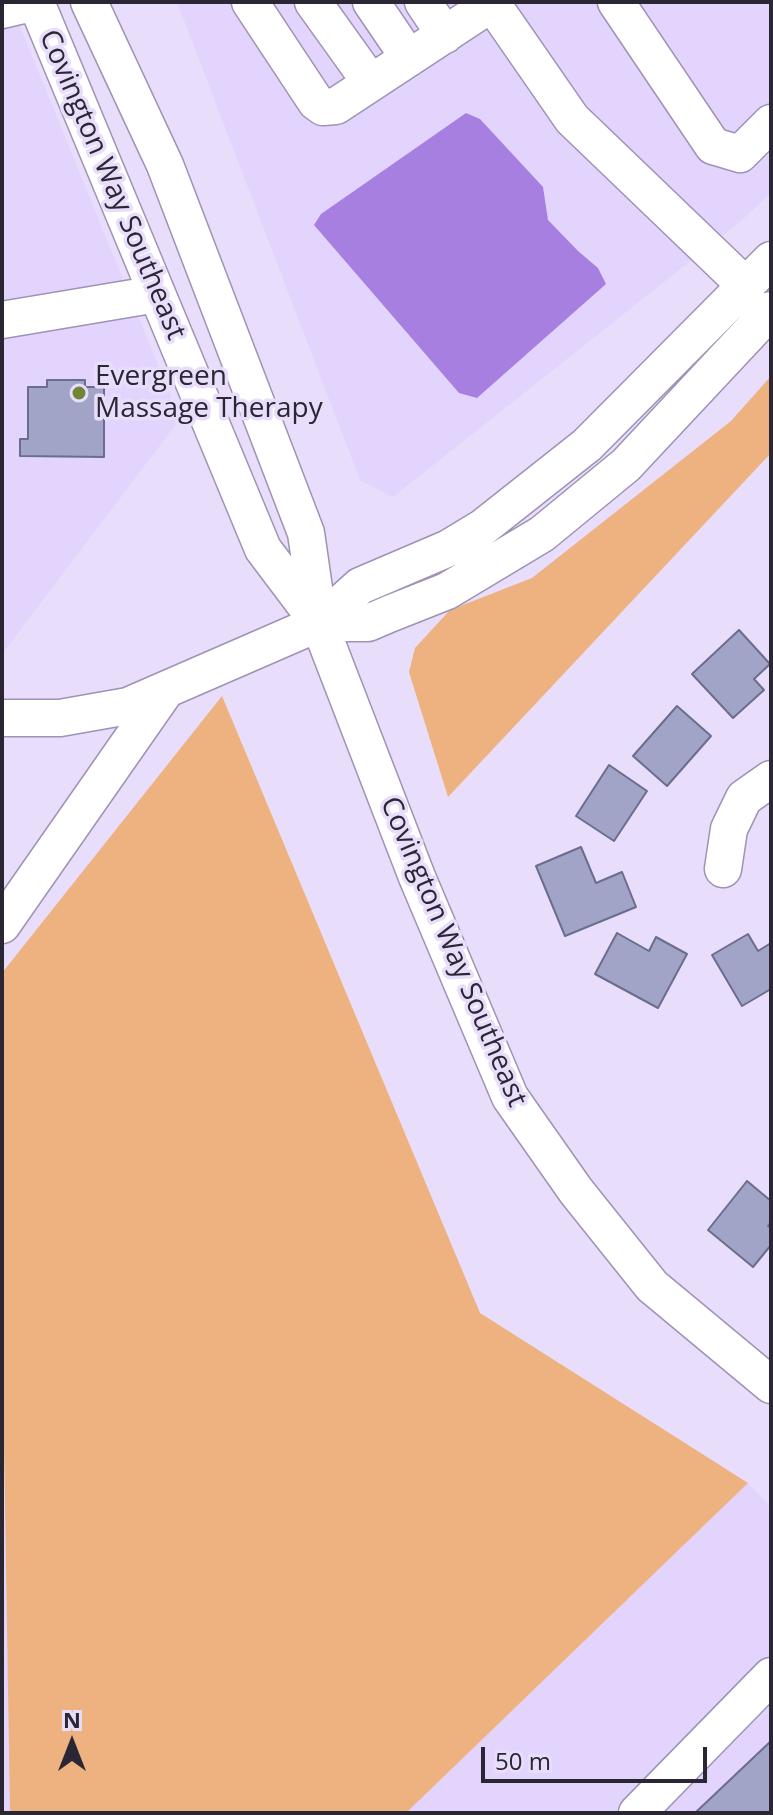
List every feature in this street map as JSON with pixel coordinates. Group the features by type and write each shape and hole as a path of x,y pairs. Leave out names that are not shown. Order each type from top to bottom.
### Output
{"street":[{"path":"2,10 36,2"},
{"name":"Covington Way Southeast","path":"36,2 263,549 319,623"},
{"path":"68,2 109,90 165,165"},
{"name":"Covington Way Southeast","path":"89,2 165,165 306,533 319,623 417,877 510,1097 576,1191 652,1286 769,1381"},
{"path":"250,2 316,102 323,107 336,106 492,2 572,119 759,298"},
{"path":"313,2 371,83"},
{"path":"371,2 409,58"},
{"path":"423,2 445,35"},
{"path":"616,2 713,146 740,154 771,123"},
{"path":"2,718 60,718 128,706 319,623 368,623 447,591 542,534 626,465 759,298 771,260"},
{"path":"2,320 157,294"},
{"path":"2,925 167,689"},
{"path":"723,869 729,829 744,798 771,779"},
{"path":"637,1813 771,1676"}],"shaded area":[{"path":"2,2 10,2 180,419 2,654"},
{"path":"177,2 771,2 771,193 741,221 393,497 360,480"},
{"path":"466,113 480,119 543,187 548,220 598,268 606,284 477,398 459,393 314,225 321,214"},
{"path":"771,376 771,453 448,797 409,672 415,648 450,610 532,578 731,421"},
{"path":"222,696 480,1313 748,1483 406,1813 10,1813 2,1320 2,973"},
{"path":"2,1320 10,1813 2,1813"},
{"path":"748,1483 771,1507 771,1813 406,1813"}],"building":[{"path":"47,380 85,380 85,387 104,387 104,457 20,456 20,439 28,439 28,387 47,387"},
{"path":"739,630 770,664 754,679 764,690 733,718 692,674"},
{"path":"677,706 711,736 667,786 633,756"},
{"path":"609,765 647,791 614,841 576,816"},
{"path":"581,847 596,883 622,872 636,907 565,936 536,866"},
{"path":"617,933 649,951 656,937 687,954 658,1008 595,974"},
{"path":"748,934 758,951 771,943 771,989 742,1006 712,955"},
{"path":"747,1181 771,1201 771,1222 768,1226 771,1228 771,1245 753,1267 708,1230"},
{"path":"771,1741 771,1813 695,1813"}],"place":[{"name":"Evergreen Massage Therapy","path":"79,393"}]}
